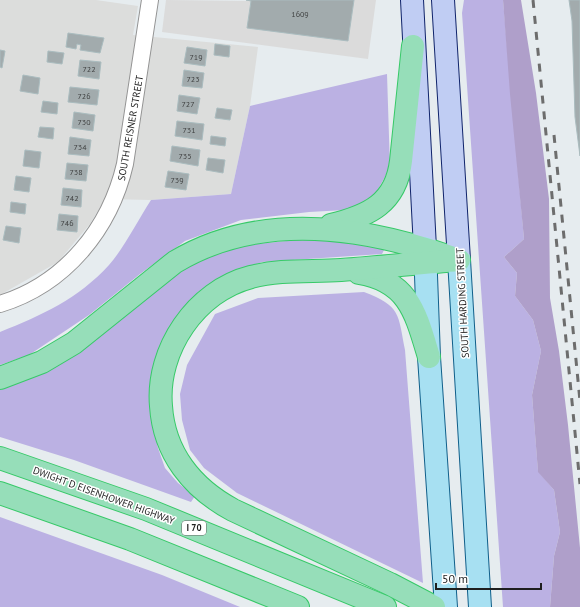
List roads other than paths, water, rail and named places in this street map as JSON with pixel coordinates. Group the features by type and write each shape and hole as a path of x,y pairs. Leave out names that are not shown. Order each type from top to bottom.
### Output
{"highway":[{"path":"318,228 352,220 372,211 384,201 392,190 400,168 413,46"},
{"path":"0,378 42,362 74,343 167,268 193,252 246,234 280,229 318,228 362,232 426,255 459,260"},
{"path":"426,255 342,270 262,274 241,280 212,296 190,317 169,353 161,385 162,419 169,444 181,466 199,487 219,503 390,584 434,607"},
{"path":"342,270 375,276 400,291 416,314 429,357"},
{"name":"DWIGHT D EISENHOWER HIGHWAY","path":"0,458 153,512 385,607"},
{"path":"0,493 137,542 298,607"}],"main road":[{"path":"426,255 429,357 436,437 446,607"},
{"name":"SOUTH HARDING STREET","path":"459,260 480,607"}],"street":[{"name":"SOUTH REISNER STREET","path":"4,302 31,291 68,265 90,242 114,202 127,158 150,0"},
{"path":"412,0 413,46 426,255"},
{"name":"SOUTH HARDING STREET","path":"443,0 459,260"}],"railway":[{"path":"533,0 580,484"},
{"path":"554,135 580,401"}]}
